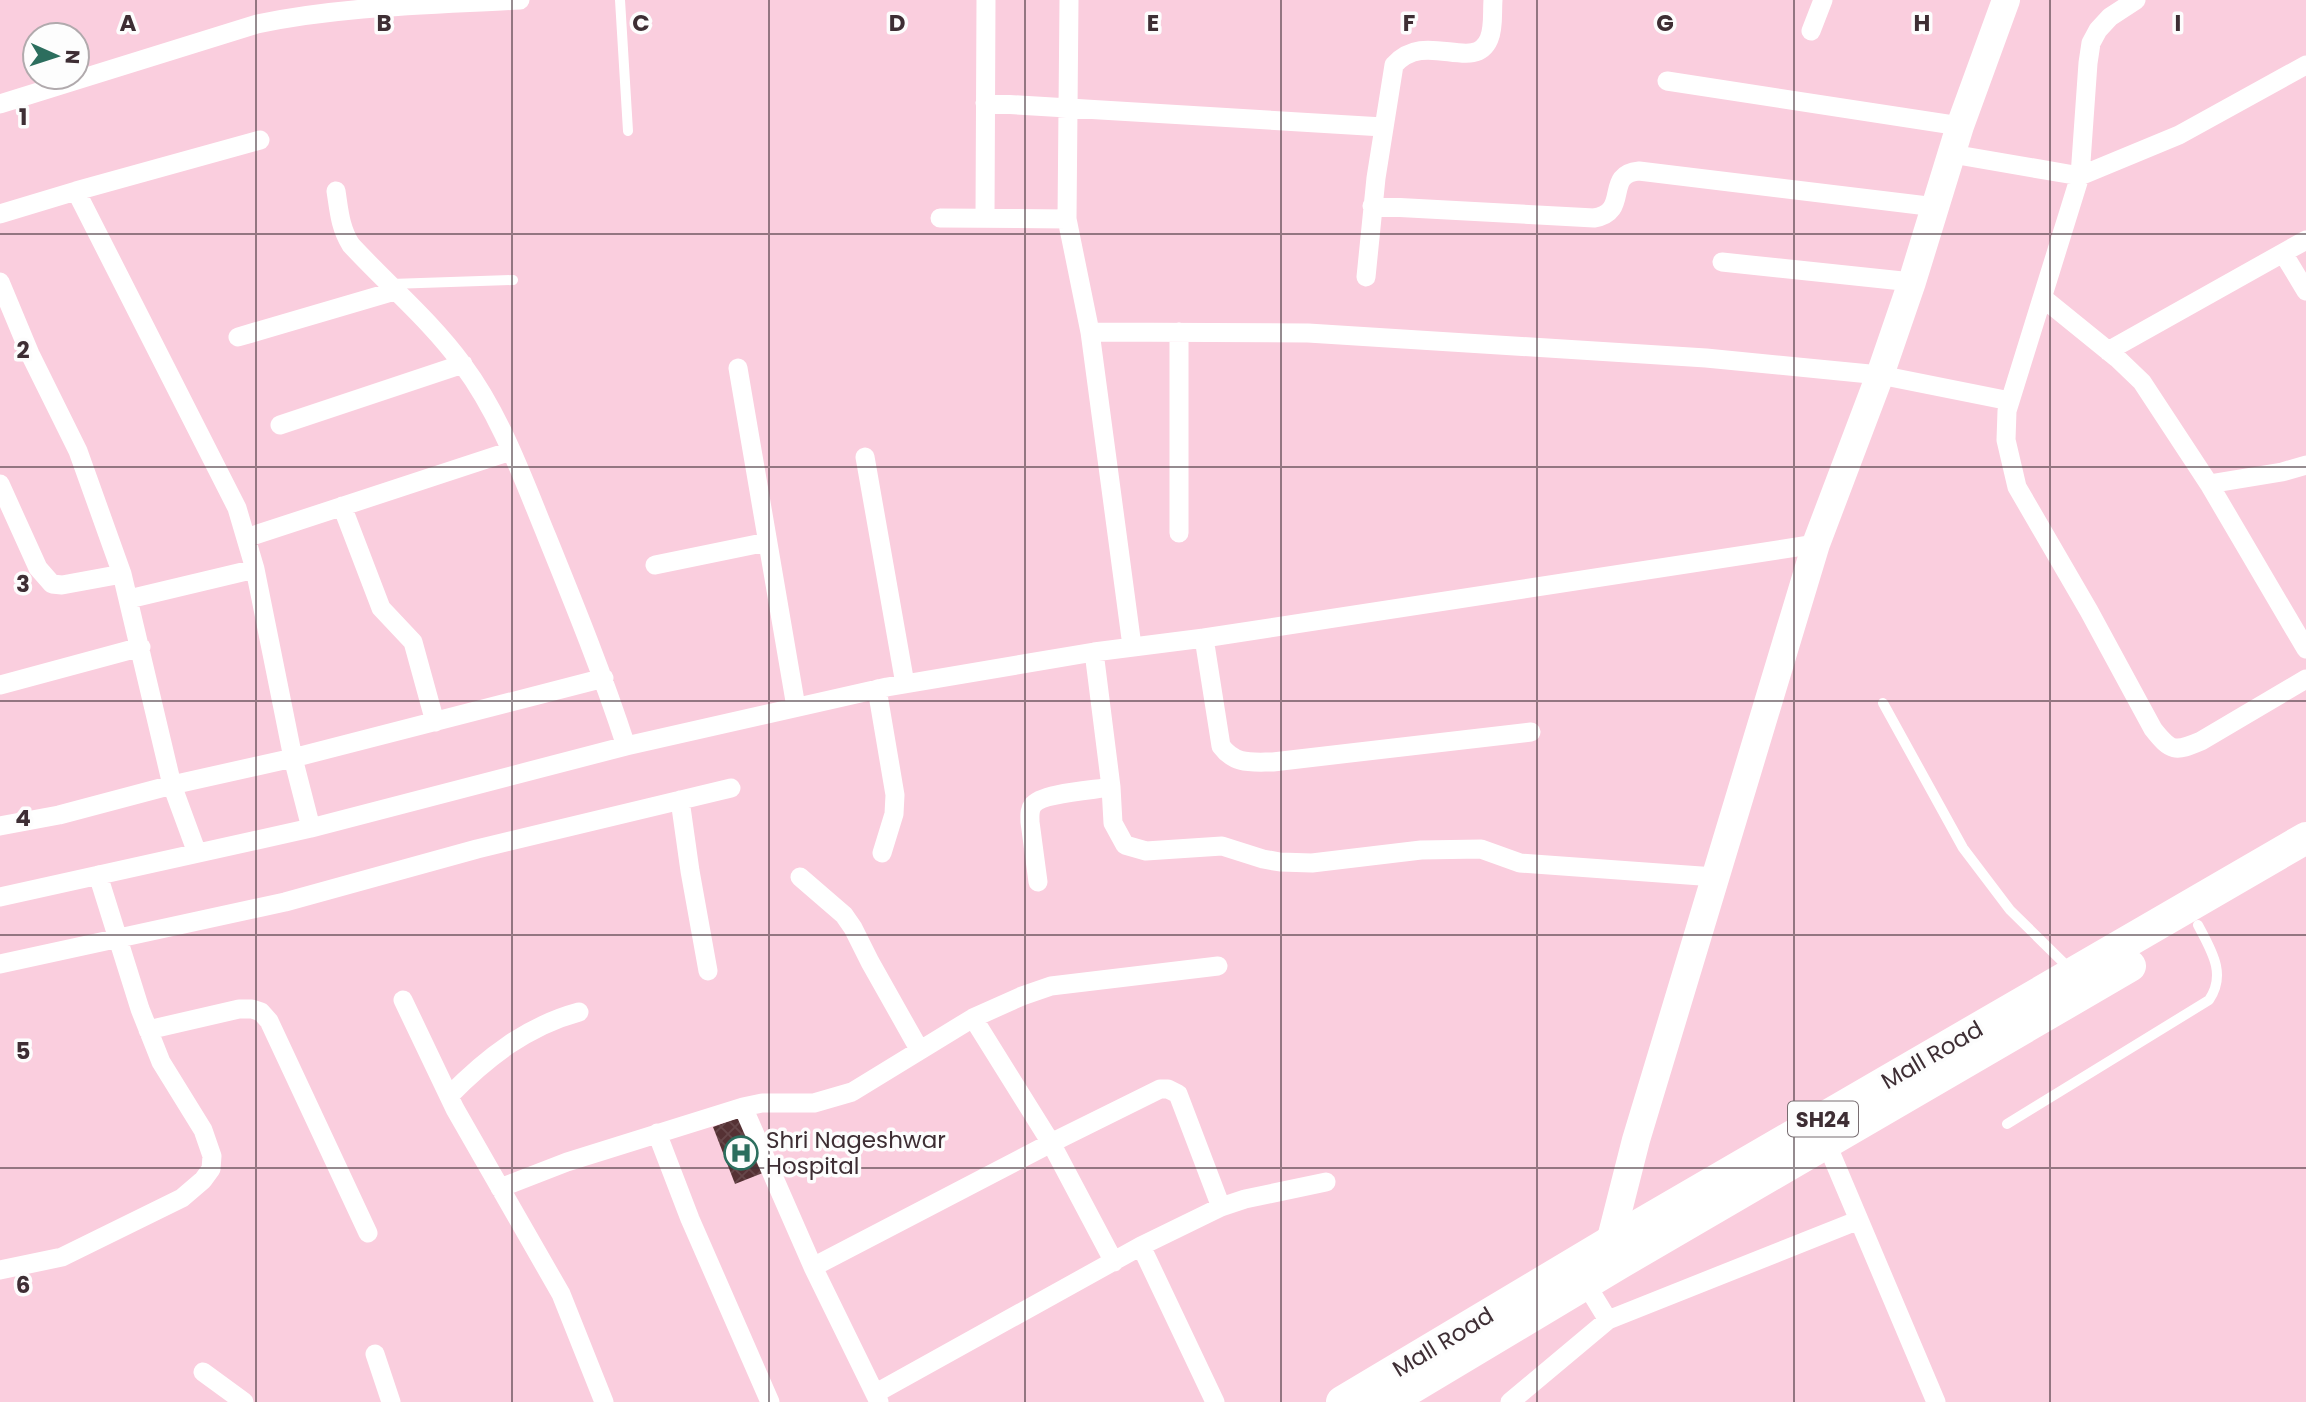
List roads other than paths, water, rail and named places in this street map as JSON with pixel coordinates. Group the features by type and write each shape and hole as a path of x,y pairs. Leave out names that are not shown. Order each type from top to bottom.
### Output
{"main road":[{"path":"1610,1242 1636,1140 1816,544 1880,375 1960,126 2006,0"},
{"name":"Mall Road","path":"1388,1402 1586,1274 1822,1133 2074,973 2306,838"},
{"name":"Mall Road","path":"1342,1402 1586,1274 1610,1242 1822,1133 2198,925 2306,862"}],"street":[{"path":"0,104 257,24 295,16 368,4 520,0"},
{"path":"985,216 986,0"},
{"path":"1069,0 1067,219 1090,332 1132,646"},
{"path":"1366,276 1372,206 1394,65 1411,51 1423,49 1473,54 1481,49 1490,35 1493,0"},
{"path":"1811,30 1823,0"},
{"path":"2136,0 2110,17 2091,43 2080,176 2007,411 2006,440 2017,487 2153,729 2171,748 2183,748 2201,741 2306,679"},
{"path":"1952,154 2080,176 2179,135 2306,65"},
{"path":"1667,81 1960,126"},
{"path":"985,103 1383,127"},
{"path":"0,215 260,140"},
{"path":"1372,206 1594,218 1605,216 1612,211 1619,183 1625,176 1639,171 1936,207"},
{"path":"76,191 237,508 255,569 293,758 311,828"},
{"path":"336,191 344,234 351,245 428,323 463,364 481,391 511,451 604,678 626,746"},
{"path":"940,218 985,216 1067,219"},
{"path":"2108,351 2306,240"},
{"path":"2283,253 2306,291"},
{"path":"1723,262 1912,282"},
{"path":"0,282 30,354 78,451 122,573 172,785 197,853"},
{"path":"238,337 392,288"},
{"path":"2043,298 2142,382 2209,484 2306,649"},
{"path":"1090,332 1308,333 1706,358 1880,375 2010,401"},
{"path":"1179,332 1179,533"},
{"path":"280,425 463,364"},
{"path":"737,368 796,707"},
{"path":"246,538 511,451"},
{"path":"865,457 905,684"},
{"path":"2209,484 2283,472 2306,465"},
{"path":"0,484 38,568 52,584 122,573"},
{"path":"342,506 382,608 413,642 435,722"},
{"path":"655,565 767,542"},
{"path":"0,897 311,828 626,746 877,689 1132,646 1204,638 1816,544"},
{"path":"129,599 255,569"},
{"path":"1204,638 1221,746 1229,757 1245,762 1273,762 1531,732"},
{"path":"0,685 141,647"},
{"path":"1094,652 1113,823 1125,845 1134,849 1146,851 1223,846 1264,859 1291,863 1421,850 1481,849 1520,863 1716,877"},
{"path":"0,826 59,815 172,785 293,758 604,678"},
{"path":"877,689 895,795 894,814 882,853"},
{"path":"1038,882 1030,822 1033,805 1039,800 1051,797 1111,787"},
{"path":"0,964 285,902 477,849 731,788"},
{"path":"680,800 708,971"},
{"path":"0,1270 62,1257 182,1198 204,1181 211,1169 212,1156 203,1130 161,1062 148,1030 98,875"},
{"path":"800,877 844,915 853,928 919,1049"},
{"path":"500,1188 566,1162 743,1107 762,1103 814,1103 839,1097 852,1092 973,1018 1051,986 1218,966"},
{"path":"402,1000 449,1096 561,1294 604,1402"},
{"path":"148,1030 239,1009 261,1012 269,1021 285,1052 368,1233"},
{"path":"449,1096 498,1050 556,1018 579,1013"},
{"path":"973,1018 1051,1143 1114,1262"},
{"path":"813,1267 1160,1089 1178,1094 1222,1207"},
{"path":"743,1107 813,1267 877,1397 1141,1245 1245,1199 1326,1182"},
{"path":"657,1133 690,1219 769,1402"},
{"path":"1822,1133 1936,1402"},
{"path":"1510,1402 1608,1320 1859,1220"},
{"path":"1141,1245 1215,1402"},
{"path":"1586,1274 1608,1320"},
{"path":"375,1354 391,1402"},
{"path":"203,1372 244,1402"}],"lane":[{"path":"620,0 628,131"},
{"path":"392,288 513,280"},
{"path":"1883,703 1963,848 2010,910 2074,973"},
{"path":"2007,1124 2208,1000 2216,989 2219,976 2216,962 2198,925"}],"place":[{"name":"Shri Nageshwar Hospital","path":"741,1153"}]}
